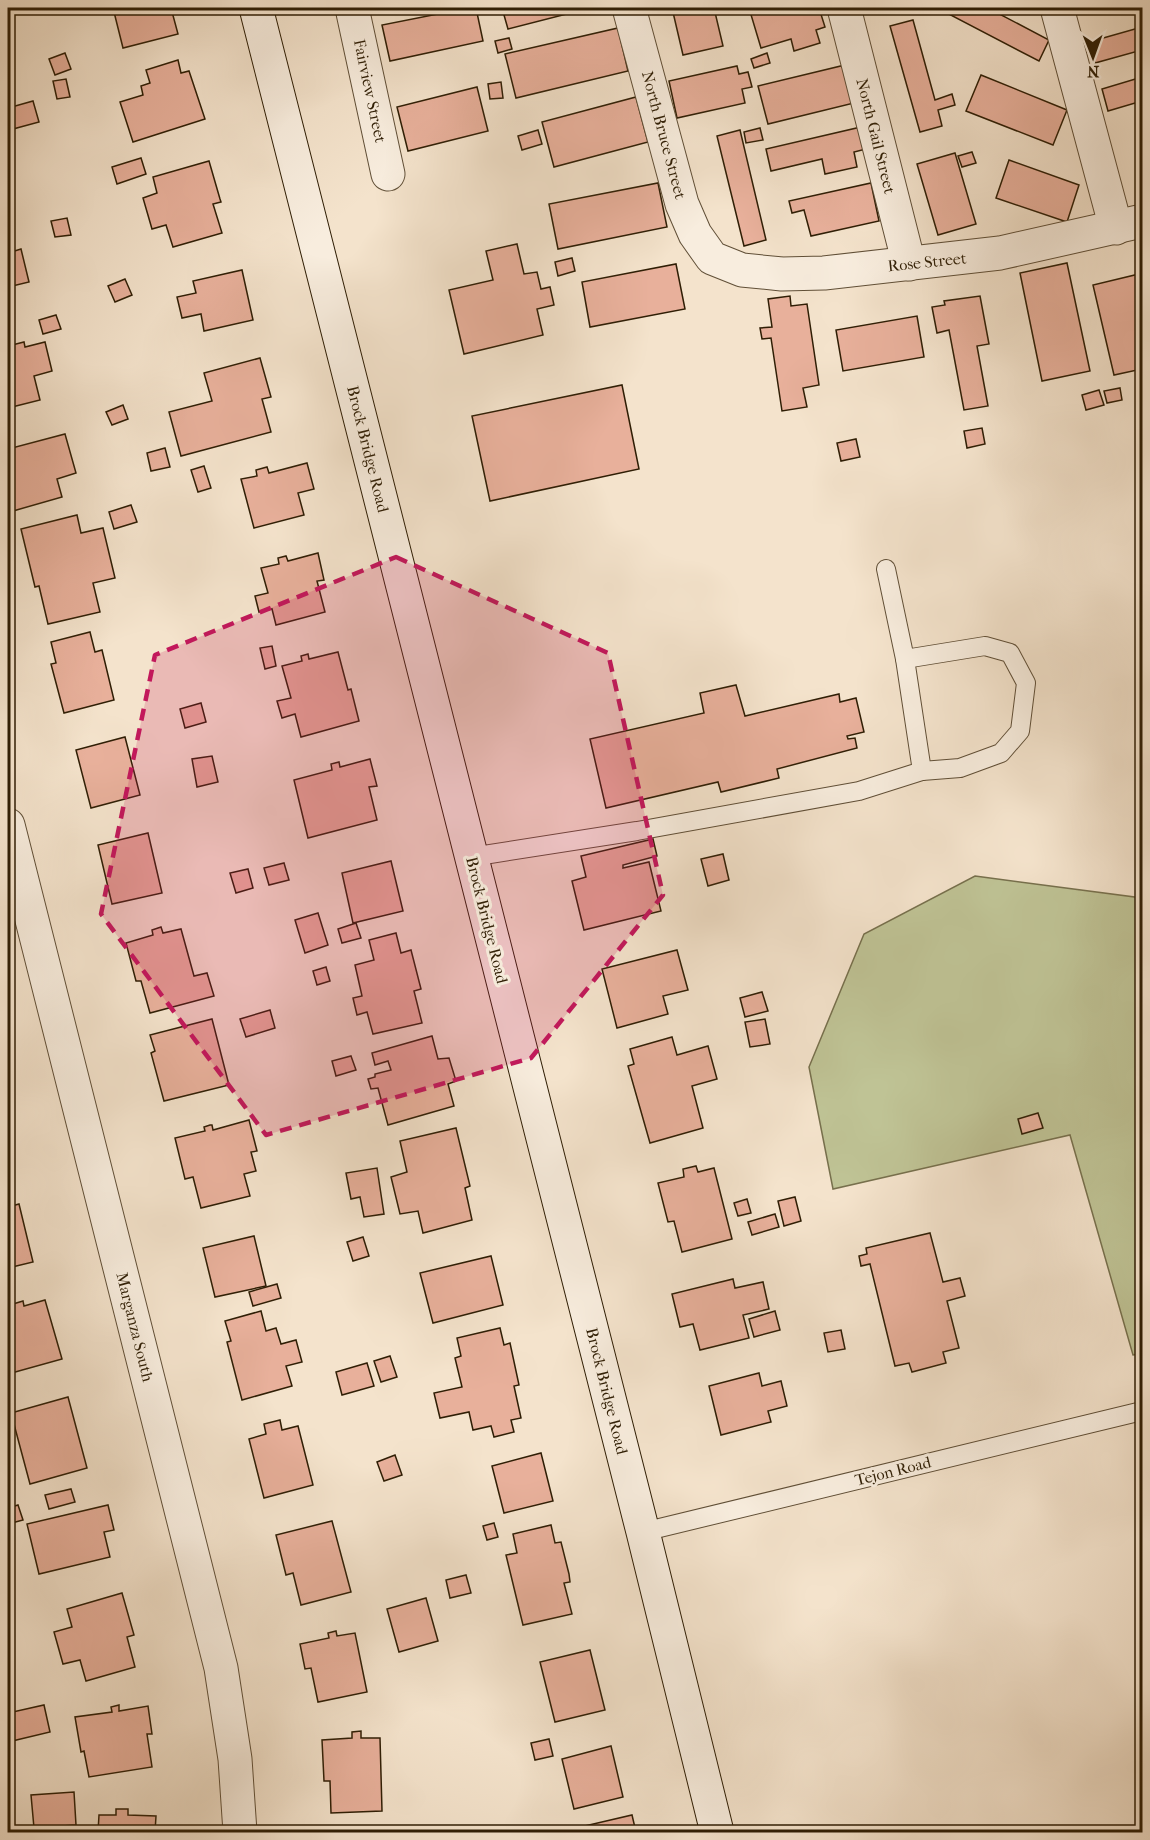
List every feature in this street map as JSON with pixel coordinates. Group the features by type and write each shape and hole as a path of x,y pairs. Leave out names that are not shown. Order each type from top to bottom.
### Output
{"street":[{"name":"Brock Bridge Road","path":"256,8 643,1532 717,1833"},
{"name":"Fairview Street","path":"352,8 388,174"},
{"name":"North Bruce Street","path":"629,8 682,204 695,234 712,258"},
{"name":"North Gail Street","path":"844,8 909,264"},
{"path":"1057,8 1129,225"},
{"name":"Rose Street","path":"712,258 742,270 782,274 824,273 1000,253 1129,225"},
{"name":"Marganza South","path":"8,825 221,1668 235,1759 240,1833"}],"lane":[{"path":"886,569 905,659 922,771"},
{"path":"471,857 637,831 859,791 922,771 960,768 1001,753 1020,731 1026,683 1010,653 985,646 905,659"},
{"name":"Tejon Road","path":"643,1532 1143,1411"}],"highlighted area":[{"path":"396,557 608,653 663,895 531,1058 266,1135 101,914 155,655"}],"green space":[{"path":"975,876 1142,898 1142,1354 1133,1355 1070,1135 833,1189 809,1067 864,934"}],"building":[{"path":"113,8 171,8 178,34 123,48"},
{"path":"476,8 483,41 390,61 382,25"},
{"path":"502,8 590,8 508,29"},
{"path":"672,8 714,8 723,46 683,55"},
{"path":"749,8 819,8 825,27 816,30 820,43 794,51 791,39 761,48"},
{"path":"942,8 988,8 1049,40 1039,61 941,10"},
{"path":"913,20 935,100 952,94 955,105 938,110 942,126 920,132 890,26"},
{"path":"1142,27 1142,50 1095,63 1089,42"},
{"path":"618,28 628,71 516,98 505,54"},
{"path":"509,38 512,49 498,53 495,41"},
{"path":"65,53 71,69 55,75 49,59"},
{"path":"767,53 770,63 754,68 751,59"},
{"path":"178,60 181,73 189,71 205,119 133,142 120,102 143,95 141,86 150,83 146,70"},
{"path":"845,65 854,103 768,124 758,86"},
{"path":"737,66 739,74 748,72 752,87 742,89 745,103 677,118 669,81"},
{"path":"981,75 1067,110 1053,145 966,111"},
{"path":"1142,77 1142,101 1108,111 1102,89"},
{"path":"66,79 70,97 57,99 53,81"},
{"path":"501,82 503,98 490,99 488,84"},
{"path":"477,87 488,131 408,151 397,107"},
{"path":"636,97 648,142 554,167 542,122"},
{"path":"33,101 39,122 13,129 8,108"},
{"path":"861,127 866,149 854,152 857,167 825,174 822,159 771,171 766,149"},
{"path":"760,128 763,140 746,143 744,132"},
{"path":"538,130 542,144 522,150 518,136"},
{"path":"740,130 766,240 744,246 717,136"},
{"path":"972,152 976,163 962,167 958,156"},
{"path":"955,153 976,224 938,235 917,164"},
{"path":"141,158 146,174 117,184 112,167"},
{"path":"1009,160 1079,185 1067,222 996,198"},
{"path":"209,161 221,202 213,204 222,233 173,247 166,225 152,229 143,198 157,193 153,177"},
{"path":"658,183 667,227 558,249 549,204"},
{"path":"871,183 879,221 811,236 804,210 792,213 789,201"},
{"path":"67,218 71,235 55,237 51,221"},
{"path":"517,244 524,274 537,272 541,289 550,287 554,305 537,309 543,335 464,354 449,290 493,280 486,251"},
{"path":"21,249 29,282 8,287 8,253"},
{"path":"572,258 575,271 558,276 555,262"},
{"path":"1067,263 1090,371 1042,381 1020,273"},
{"path":"676,264 685,309 590,327 582,282"},
{"path":"242,270 253,320 204,331 201,314 182,318 177,297 196,293 193,281"},
{"path":"1139,274 1142,289 1142,369 1114,375 1093,285"},
{"path":"125,279 132,295 115,302 108,286"},
{"path":"8,287 12,304 8,305"},
{"path":"790,296 791,306 807,304 819,385 803,388 807,407 782,411 771,338 762,339 760,328 772,327 768,299"},
{"path":"980,296 989,344 977,346 988,406 964,410 949,330 937,333 932,307 945,305 944,301"},
{"path":"56,315 61,329 43,334 39,320"},
{"path":"917,316 924,357 843,371 836,330"},
{"path":"24,342 25,347 45,342 52,371 34,376 40,400 8,408 8,346"},
{"path":"260,358 271,397 262,399 271,432 181,456 169,412 212,401 204,373"},
{"path":"622,385 639,469 490,501 472,416"},
{"path":"1120,388 1122,400 1107,403 1104,391"},
{"path":"1099,390 1104,405 1086,410 1082,395"},
{"path":"123,405 128,419 112,425 106,412"},
{"path":"982,428 985,444 967,448 964,431"},
{"path":"65,434 76,473 57,479 62,497 13,511 8,492 8,449"},
{"path":"856,439 860,457 841,461 837,443"},
{"path":"165,448 170,467 151,471 147,453"},
{"path":"307,463 314,489 298,493 304,515 254,528 241,479 257,476 256,470 267,467 269,473"},
{"path":"204,466 211,488 198,492 191,470"},
{"path":"131,505 137,522 114,529 109,512"},
{"path":"77,515 81,533 103,528 115,578 93,583 100,612 48,624 39,586 35,587 21,529"},
{"path":"318,553 324,580 317,581 325,612 276,625 272,609 259,612 255,596 268,593 261,568 279,564 278,558 286,556 288,561"},
{"path":"90,632 95,652 102,650 114,700 64,713 51,664 56,663 51,642"},
{"path":"272,646 276,666 265,669 260,648"},
{"path":"338,652 359,721 301,737 295,714 282,718 277,701 291,698 282,666 302,661 301,656 308,654 309,659"},
{"path":"736,685 745,716 839,694 840,702 856,698 864,732 847,736 848,739 855,738 857,748 777,769 779,778 721,792 718,782 606,808 590,739 704,713 700,693"},
{"path":"201,703 206,722 185,728 180,709"},
{"path":"125,737 140,795 91,808 76,750"},
{"path":"212,756 218,782 197,787 192,759"},
{"path":"370,759 377,786 369,787 377,820 308,838 294,780 332,770 331,764 339,762 340,767"},
{"path":"148,833 162,893 112,904 98,845"},
{"path":"653,839 657,856 623,865 623,868 649,862 661,911 584,930 572,881 586,877 581,856"},
{"path":"723,854 729,880 708,886 701,859"},
{"path":"391,861 403,911 353,923 342,873"},
{"path":"284,863 289,880 269,885 264,868"},
{"path":"248,869 253,888 236,893 230,873"},
{"path":"318,913 328,945 305,953 295,920"},
{"path":"356,923 361,938 342,943 338,929"},
{"path":"161,927 163,933 181,929 194,976 207,973 214,996 150,1013 141,981 136,981 126,943 153,935 152,930"},
{"path":"396,933 401,953 411,950 421,989 414,991 422,1023 373,1034 367,1012 357,1015 353,998 362,996 355,965 374,960 369,940"},
{"path":"677,950 688,990 663,996 668,1014 617,1028 602,969"},
{"path":"326,967 330,981 317,985 313,971"},
{"path":"762,992 768,1011 745,1017 740,998"},
{"path":"270,1010 275,1028 246,1037 240,1019"},
{"path":"212,1019 229,1085 164,1101 151,1053 155,1051 150,1035"},
{"path":"765,1019 770,1044 750,1047 745,1022"},
{"path":"432,1036 438,1059 449,1058 456,1081 448,1084 454,1106 388,1125 378,1088 371,1089 368,1079 375,1077 375,1074 391,1070 388,1061 375,1065 372,1053"},
{"path":"672,1037 677,1055 708,1046 717,1079 692,1086 703,1128 650,1143 628,1066 634,1064 630,1049"},
{"path":"351,1056 356,1070 336,1076 332,1061"},
{"path":"1038,1113 1043,1128 1022,1134 1018,1119"},
{"path":"249,1120 257,1151 251,1152 256,1171 244,1174 250,1196 201,1208 193,1177 185,1179 175,1138 205,1131 204,1127 210,1125 213,1130"},
{"path":"456,1128 470,1186 465,1188 472,1220 423,1233 418,1211 400,1214 391,1177 407,1172 400,1141"},
{"path":"696,1166 698,1172 714,1168 732,1239 682,1252 674,1221 668,1222 658,1183 684,1177 683,1169"},
{"path":"377,1168 384,1214 364,1217 360,1197 351,1199 346,1173"},
{"path":"795,1197 801,1221 784,1226 778,1201"},
{"path":"747,1199 751,1213 738,1216 734,1203"},
{"path":"19,1204 33,1262 8,1268 8,1207"},
{"path":"775,1214 779,1227 752,1235 748,1222"},
{"path":"930,1233 943,1282 960,1278 965,1296 947,1301 959,1348 943,1352 946,1363 912,1372 909,1363 895,1366 870,1264 861,1266 859,1256 867,1254 866,1248"},
{"path":"254,1236 266,1286 215,1297 203,1248"},
{"path":"363,1237 369,1256 353,1261 347,1242"},
{"path":"491,1256 503,1305 433,1323 420,1273"},
{"path":"733,1279 735,1288 763,1282 769,1309 743,1315 749,1338 700,1350 693,1324 680,1327 672,1294"},
{"path":"277,1284 281,1298 253,1306 249,1292"},
{"path":"45,1300 62,1359 8,1374 8,1309 14,1307 13,1304 23,1301 24,1306"},
{"path":"261,1311 266,1331 276,1328 281,1344 296,1340 302,1362 286,1366 292,1386 242,1400 227,1342 231,1341 225,1321"},
{"path":"775,1311 780,1330 754,1337 749,1319"},
{"path":"500,1328 504,1345 510,1343 519,1385 514,1386 521,1418 511,1420 514,1432 494,1437 491,1426 473,1430 469,1412 440,1418 434,1393 462,1387 455,1358 461,1356 457,1338"},
{"path":"841,1330 845,1349 828,1352 824,1333"},
{"path":"390,1356 397,1377 381,1382 374,1361"},
{"path":"367,1363 374,1386 342,1395 336,1372"},
{"path":"759,1373 762,1386 781,1381 787,1406 768,1411 771,1422 721,1435 709,1386"},
{"path":"68,1397 87,1468 30,1484 11,1413"},
{"path":"280,1420 282,1430 298,1426 313,1485 264,1498 249,1439 266,1434 264,1424"},
{"path":"541,1453 553,1501 504,1513 492,1466"},
{"path":"395,1455 402,1475 384,1481 377,1462"},
{"path":"71,1489 75,1502 49,1509 45,1495"},
{"path":"18,1505 23,1520 8,1524 8,1508"},
{"path":"108,1505 114,1530 104,1532 110,1557 39,1574 27,1524"},
{"path":"332,1521 351,1592 301,1605 293,1573 286,1575 276,1535"},
{"path":"494,1523 498,1537 487,1540 483,1526"},
{"path":"551,1525 555,1543 561,1542 569,1574 570,1582 564,1583 572,1614 523,1625 506,1555 517,1553 513,1534"},
{"path":"466,1575 471,1593 450,1598 446,1580"},
{"path":"122,1593 134,1635 127,1637 135,1667 86,1681 80,1660 63,1664 54,1632 72,1627 67,1609"},
{"path":"426,1598 438,1641 399,1652 387,1609"},
{"path":"336,1631 337,1636 355,1633 367,1692 318,1702 311,1668 305,1669 300,1644 329,1638 328,1633"},
{"path":"590,1650 605,1710 555,1722 540,1662"},
{"path":"44,1705 50,1732 8,1742 8,1713"},
{"path":"119,1705 119,1711 148,1706 152,1734 147,1734 152,1767 89,1777 84,1751 81,1752 75,1717 112,1712 111,1707"},
{"path":"361,1731 361,1738 380,1738 382,1811 331,1813 330,1781 324,1781 322,1740 352,1738 352,1732"},
{"path":"549,1739 553,1756 535,1760 531,1743"},
{"path":"611,1746 623,1797 574,1809 562,1759"},
{"path":"74,1792 76,1825 34,1828 31,1795"},
{"path":"116,1809 128,1809 128,1815 156,1816 155,1832 98,1832 99,1815 116,1815"},
{"path":"632,1815 636,1832 577,1832 576,1828"}]}
